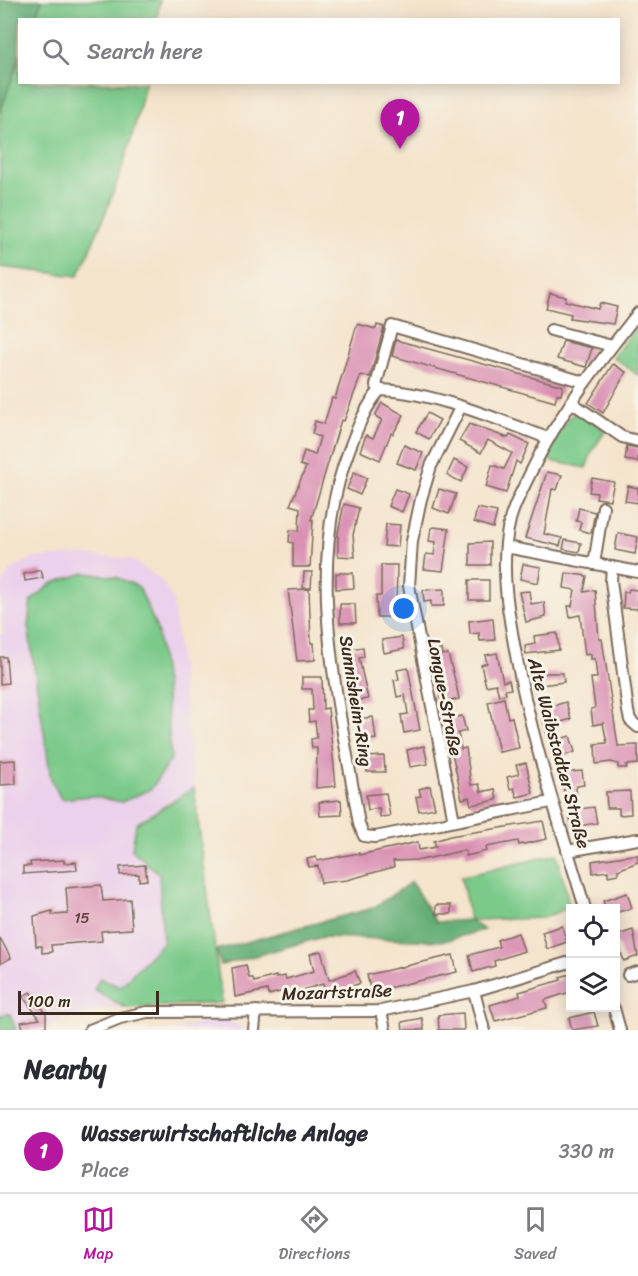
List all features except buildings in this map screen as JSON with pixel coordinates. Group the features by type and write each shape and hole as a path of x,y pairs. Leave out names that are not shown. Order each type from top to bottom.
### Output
{"street":[{"name":"Alte Waibstadter Straße","path":"583,904 551,802 525,704 507,610 506,547 510,520 518,498 547,438 584,382 638,313"},
{"name":"Sunnisheim-Ring","path":"551,802 369,837 364,836 359,824 330,640 326,561 331,515 343,466 358,424 380,390 376,385 392,326 584,382"},
{"path":"551,330 612,346"},
{"path":"380,390 395,390 460,408 547,438"},
{"path":"571,402 622,436 638,441"},
{"name":"Longue-Straße","path":"454,821 415,627 409,586 412,541 420,499 431,466 460,408"},
{"path":"594,564 603,507"},
{"path":"506,547 638,572"},
{"path":"612,567 611,581 628,711 630,720 638,726"},
{"path":"567,851 638,839"},
{"name":"Mozartstraße","path":"90,1030 101,1024 147,1012 381,1011 474,991 566,963"},
{"path":"474,991 484,1030"},
{"path":"254,1030 256,1011"},
{"path":"381,1011 384,1030"},
{"path":"615,1012 620,1030"}],"shaded area":[{"path":"82,555 130,559 160,579 173,599 198,826 222,1003 100,1009 35,1030 0,1030 0,634 3,633 0,589 9,571 33,558"},
{"path":"220,1016 247,1030 173,1030 208,1021"}],"green space":[{"path":"0,0 42,0 34,18 18,18 18,61 0,113"},
{"path":"42,0 160,0 157,18 35,18"},
{"path":"18,61 18,84 145,84 118,181 78,276 0,267 0,113"},
{"path":"638,324 638,375 613,357"},
{"path":"575,411 606,430 592,451 586,468 544,460 559,432"},
{"path":"85,573 116,577 139,587 157,629 165,683 171,759 151,789 122,802 91,796 61,799 51,779 28,626 31,601 53,583"},
{"path":"194,788 222,1003 126,1008 94,990 100,978 120,987 163,942 159,874 132,850 136,824"},
{"path":"557,854 569,904 566,904 566,909 543,918 470,920 461,877"},
{"path":"411,882 436,922 470,920 484,930 444,941 323,937 221,965 216,950 373,908"},
{"path":"10,1014 16,1030 0,1030 0,1015"}],"place":[{"name":"Wasserwirtschaftliche Anlage","path":"400,149"}]}
